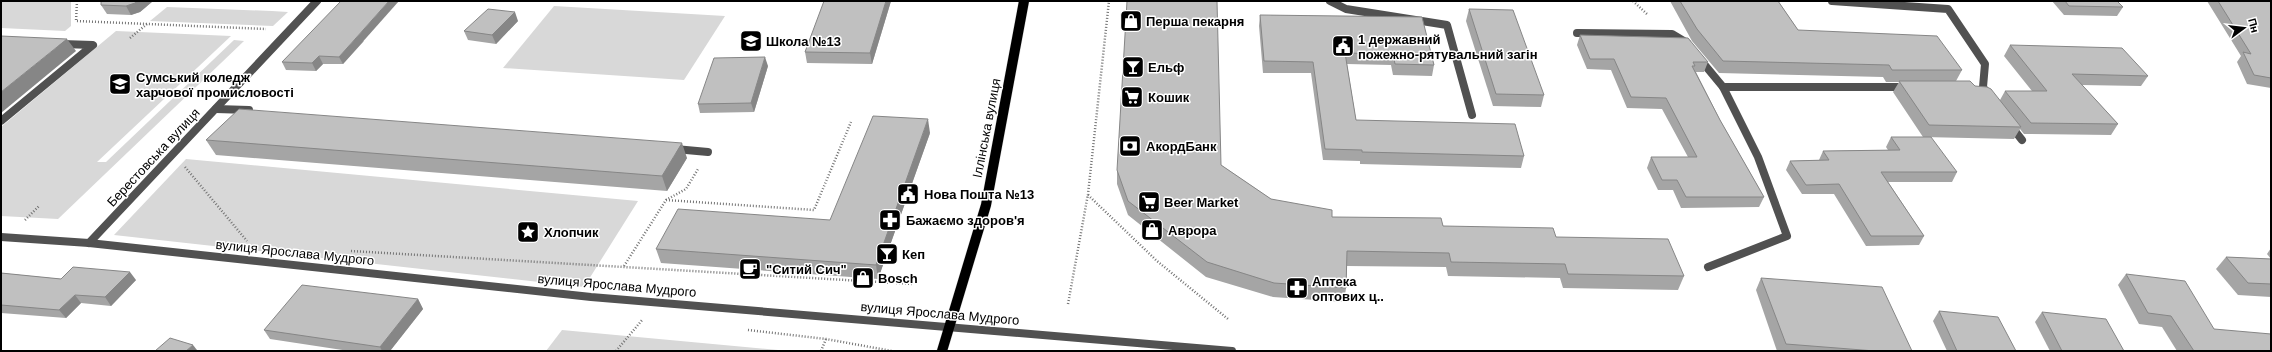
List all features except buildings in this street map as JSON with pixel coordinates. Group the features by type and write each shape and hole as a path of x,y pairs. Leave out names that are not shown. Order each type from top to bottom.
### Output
{"main road":[{"name":"Іллінська вулиця","path":"942,351 986,205 1024,1"}],"street":[{"name":"Берестовська вулиця","path":"89,243 318,1"},
{"path":"1330,1 1346,9 1447,25 1472,115"},
{"path":"1832,1 1948,9 1985,64 1979,86 1994,104"},
{"path":"1577,33 1672,34 1688,44 1723,87 1758,157 1787,236 1708,267"},
{"path":"1,121 93,45 54,43"},
{"path":"1723,87 1912,86"},
{"path":"216,109 261,111"},
{"path":"2008,122 2022,140"},
{"path":"669,148 708,152"},
{"name":"вулиця Ярослава Мудрого","path":"1,237 89,243 591,297 1232,351"}],"path":[{"path":"77,1 76,21 267,30"},
{"path":"1068,304 1088,194 1109,1"},
{"path":"130,38 147,24"},
{"path":"666,200 814,210 851,122"},
{"path":"185,166 251,246 243,245"},
{"path":"624,266 666,200 686,189"},
{"path":"1088,194 1157,261 1228,319"},
{"path":"20,224 39,206"},
{"path":"346,251 914,284"},
{"path":"616,351 643,318"},
{"path":"821,351 826,339"}],"shaded area":[{"path":"1,1 71,1 71,26 65,31 1,28"},
{"path":"554,6 725,16 684,80 503,68"},
{"path":"167,7 288,12 273,26 150,21"},
{"path":"116,31 231,36 97,162 106,162 234,40 244,41 58,219 1,216 1,127"},
{"path":"186,159 638,201 584,287 114,235"},
{"path":"562,330 789,351 546,351"}],"place":[{"name":"Перша пекарня","path":"1131,21"},
{"name":"Школа №13","path":"751,41"},
{"name":"1 державний пожежно-рятувальний загін","path":"1343,46"},
{"name":"Ельф","path":"1133,67"},
{"name":"Сумський коледж харчової промисловості","path":"120,84"},
{"name":"Кошик","path":"1132,97"},
{"name":"АкордБанк","path":"1130,146"},
{"name":"Нова Пошта №13","path":"908,194"},
{"name":"Beer Market","path":"1149,202"},
{"name":"Бажаємо здоров'я","path":"890,220"},
{"name":"Аврора","path":"1152,230"},
{"name":"Хлопчик","path":"528,232"},
{"name":"Кеп","path":"887,254"},
{"name":"\"Ситий Сич\"","path":"750,269"},
{"name":"Bosch","path":"863,278"},
{"name":"Аптека оптових ц..","path":"1297,288"}]}
